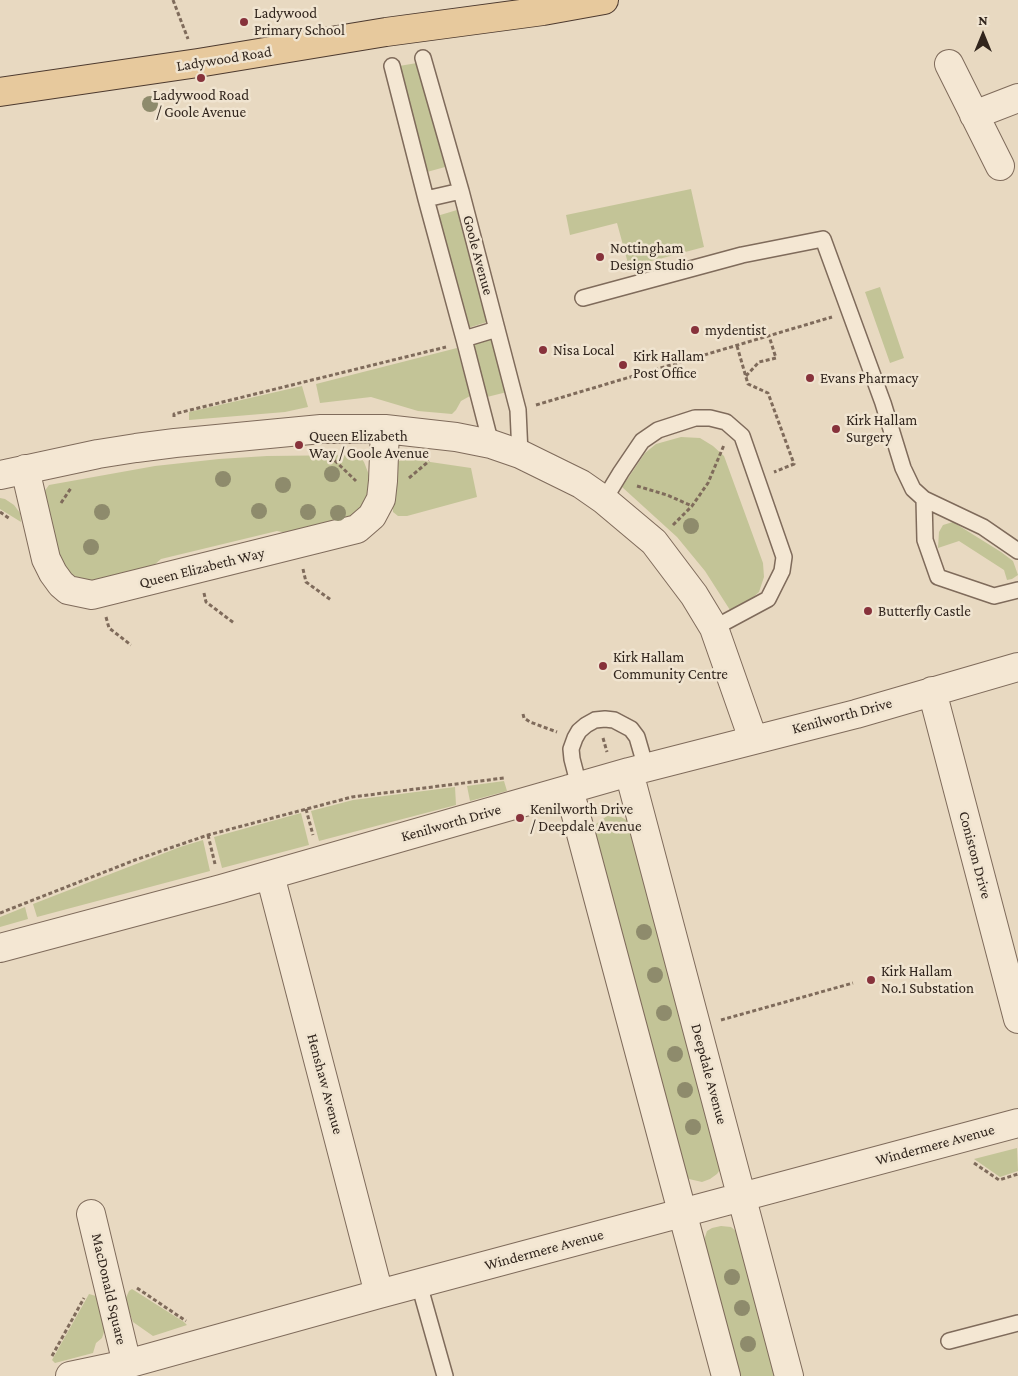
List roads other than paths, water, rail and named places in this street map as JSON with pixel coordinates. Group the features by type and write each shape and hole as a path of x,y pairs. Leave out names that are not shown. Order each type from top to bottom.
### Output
{"main road":[{"name":"Ladywood Road","path":"0,92 198,63 386,32 506,8 604,0"}],"street":[{"path":"949,64 1000,166"},
{"path":"974,115 1018,98"},
{"name":"Queen Elizabeth Way","path":"385,429 382,494 372,516 357,530 92,594 68,590 53,573 12,472 98,454 175,443 321,429 385,429 456,437 491,444 520,454 581,484 610,491 654,542 694,595 714,628 753,739"},
{"name":"Kenilworth Drive","path":"0,948 270,875 637,770 856,714 1018,667"},
{"name":"Coniston Drive","path":"932,691 1018,1019"},
{"name":"Deepdale Avenue","path":"637,770 696,1026 789,1376"},
{"path":"574,788 682,1214 726,1376"},
{"name":"Henshaw Avenue","path":"270,875 379,1294"},
{"name":"Windermere Avenue","path":"70,1376 127,1364 379,1294 1018,1123"},
{"name":"MacDonald Square","path":"91,1214 127,1364"}],"lane":[{"name":"Goole Avenue","path":"423,58 461,191 518,410 520,454"},
{"path":"392,66 491,444"},
{"path":"426,199 461,191"},
{"path":"582,298 742,255 823,239 883,403 903,468 913,489 924,499 983,527 1018,551"},
{"path":"465,341 497,329"},
{"path":"610,491 642,441 658,430 695,418 710,418 726,422 742,436 784,557 782,572 768,599 714,628"},
{"path":"924,499 925,540 938,577 994,596 1018,590"},
{"path":"574,788 571,749 575,738 586,724 595,720 614,720 623,723 631,729 637,737 637,770"},
{"path":"419,1284 445,1376"},
{"path":"949,1341 1018,1323"}],"place":[{"name":"Ladywood Primary School","path":"244,22"},
{"name":"Ladywood Road / Goole Avenue","path":"201,78"},
{"name":"Nottingham Design Studio","path":"600,257"},
{"name":"mydentist","path":"695,330"},
{"name":"Nisa Local","path":"543,350"},
{"name":"Kirk Hallam Post Office","path":"623,365"},
{"name":"Evans Pharmacy","path":"810,378"},
{"name":"Kirk Hallam Surgery","path":"836,429"},
{"name":"Queen Elizabeth Way / Goole Avenue","path":"299,445"},
{"name":"Butterfly Castle","path":"868,611"},
{"name":"Kirk Hallam Community Centre","path":"603,666"},
{"name":"Kenilworth Drive / Deepdale Avenue","path":"520,818"},
{"name":"Kirk Hallam No.1 Substation","path":"871,980"}]}
